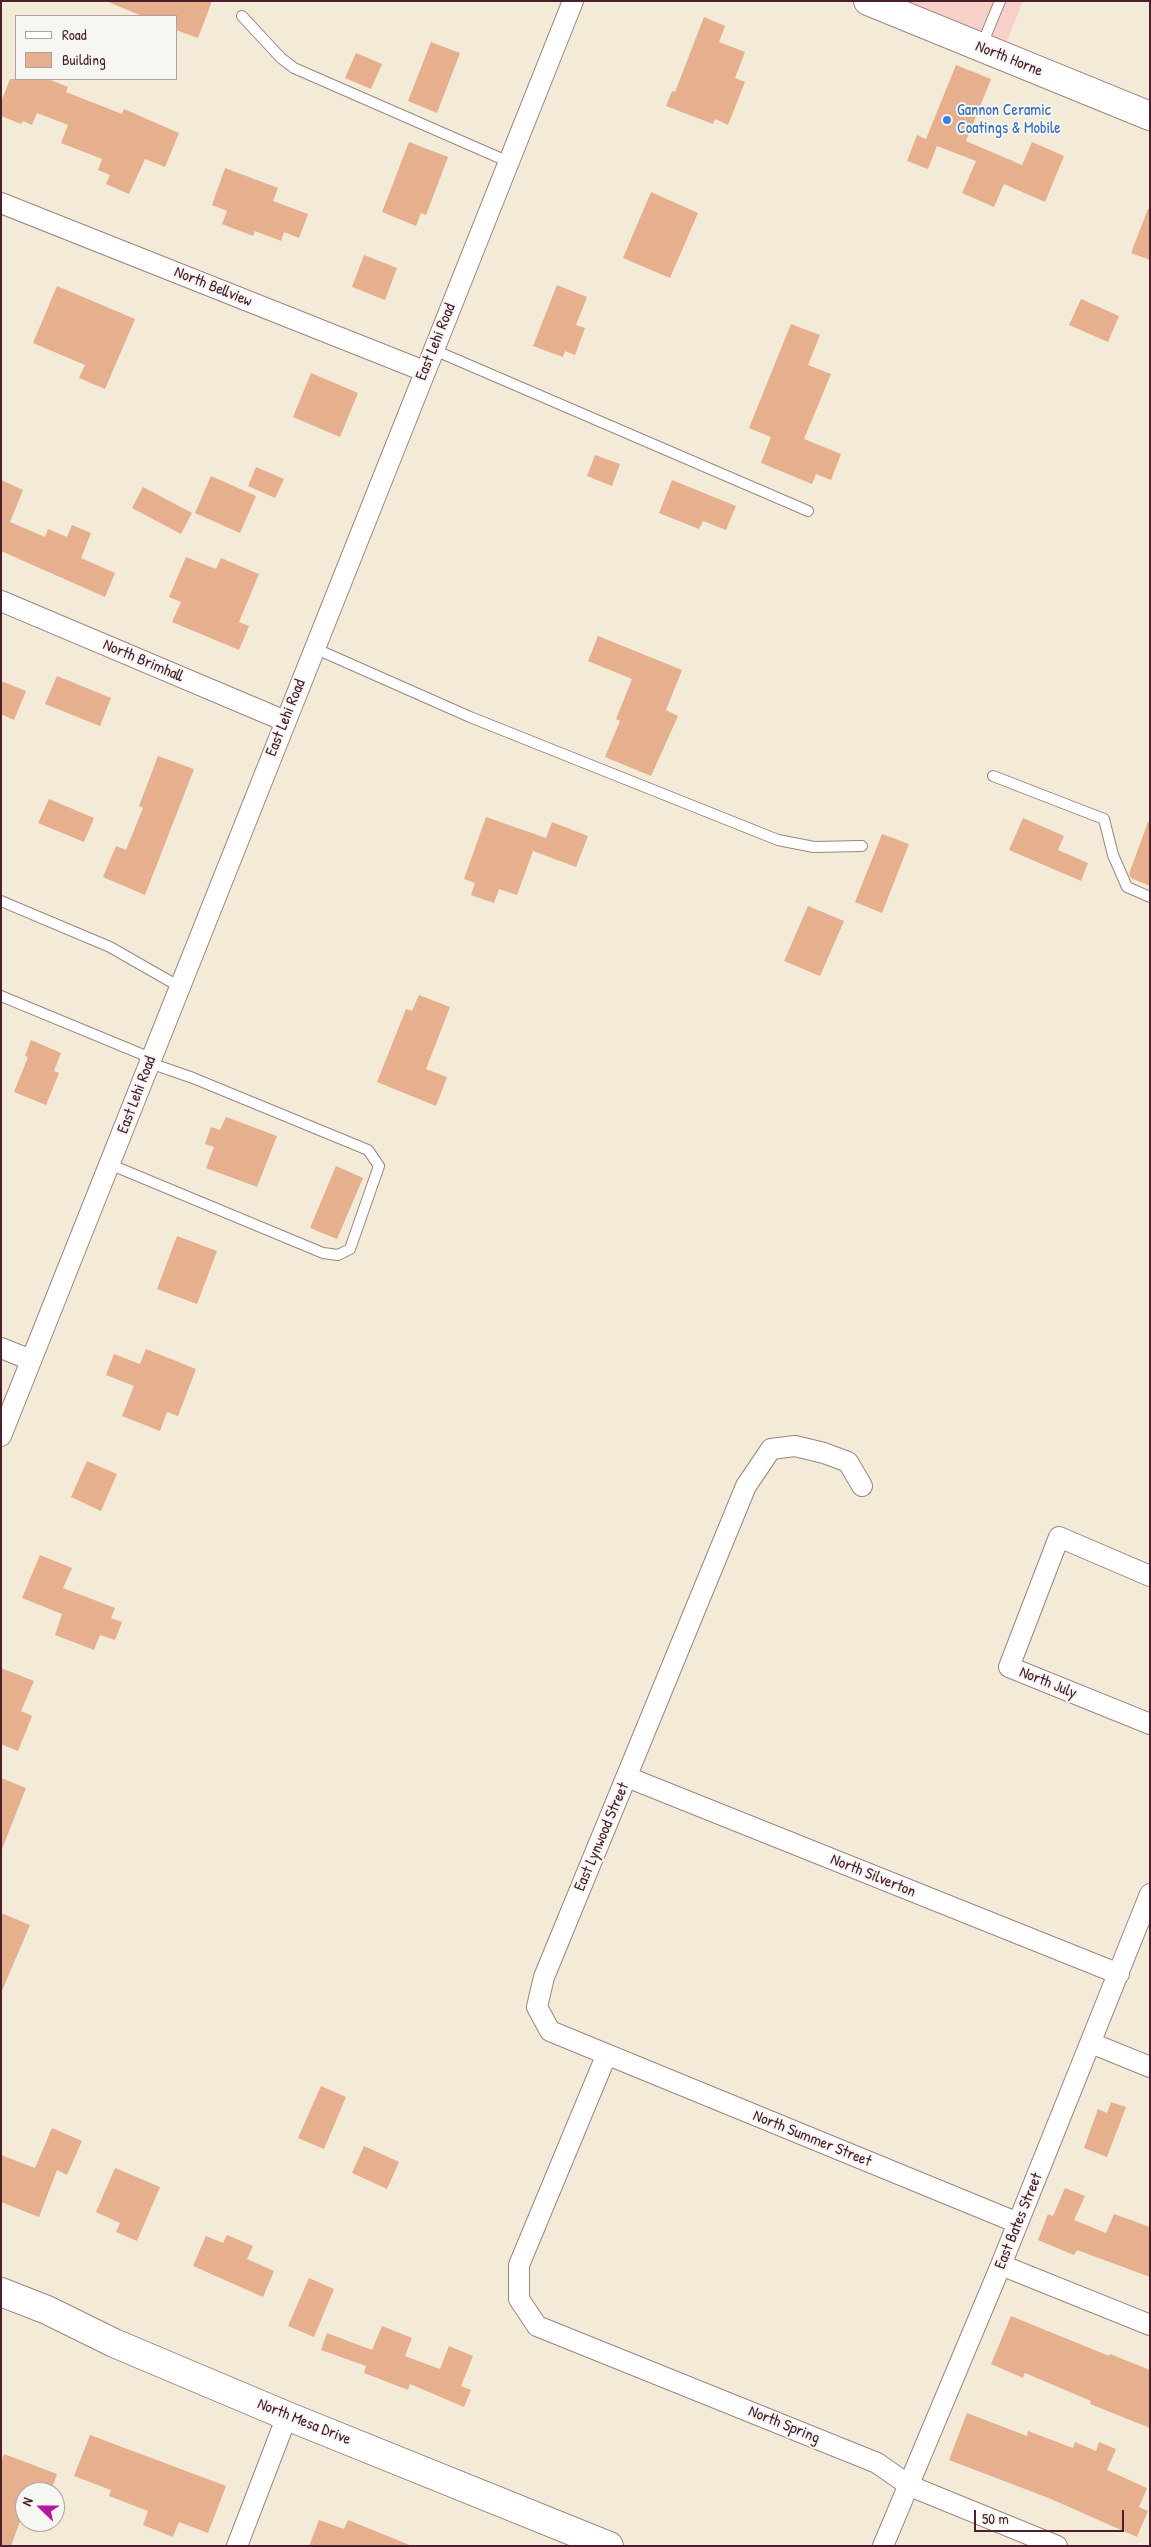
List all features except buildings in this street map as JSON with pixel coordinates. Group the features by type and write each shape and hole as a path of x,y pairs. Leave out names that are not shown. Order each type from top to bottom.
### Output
{"street":[{"name":"East Lehi Road","path":"1,1436 573,1"},
{"name":"North Horne","path":"868,1 1150,116"},
{"name":"North Bellview","path":"1,203 424,371"},
{"name":"North Brimhall","path":"1,601 285,721"},
{"path":"1,1348 31,1360"},
{"name":"East Lynwood Street","path":"606,2056 550,2031 537,2007 544,1977 746,1486 771,1449 796,1446 824,1453 848,1462 862,1486"},
{"name":"North July","path":"1150,1576 1059,1537 1009,1667 1150,1724"},
{"name":"North Silverton","path":"627,1777 1119,1974"},
{"name":"East Bates Street","path":"883,2546 910,2486 1148,1904"},
{"path":"1091,2043 1150,2067"},
{"name":"North Summer Street","path":"606,2056 1018,2222"},
{"name":"North Spring","path":"606,2056 519,2265 519,2298 537,2326 876,2462 910,2486 1057,2546"},
{"path":"1001,2265 1150,2325"},
{"name":"North Mesa Drive","path":"1,2292 47,2310 114,2343 287,2416 565,2538 609,2546"},
{"path":"237,2546 287,2416"}],"lane":[{"path":"980,48 1000,1"},
{"path":"242,16 281,58 294,68 509,162"},
{"path":"434,350 808,511"},
{"path":"314,648 470,717 560,751 636,784 778,840 814,847 862,846"},
{"path":"994,776 1104,819 1113,855 1127,887 1150,897"},
{"path":"1,901 110,947 180,987"},
{"path":"1,996 368,1150 379,1166 350,1249 338,1255 323,1253 109,1164"}],"shaded area":[{"path":"870,1 1023,1 1001,56"}],"place":[{"name":"Gannon Ceramic Coatings & Mobile","path":"947,120"}]}
